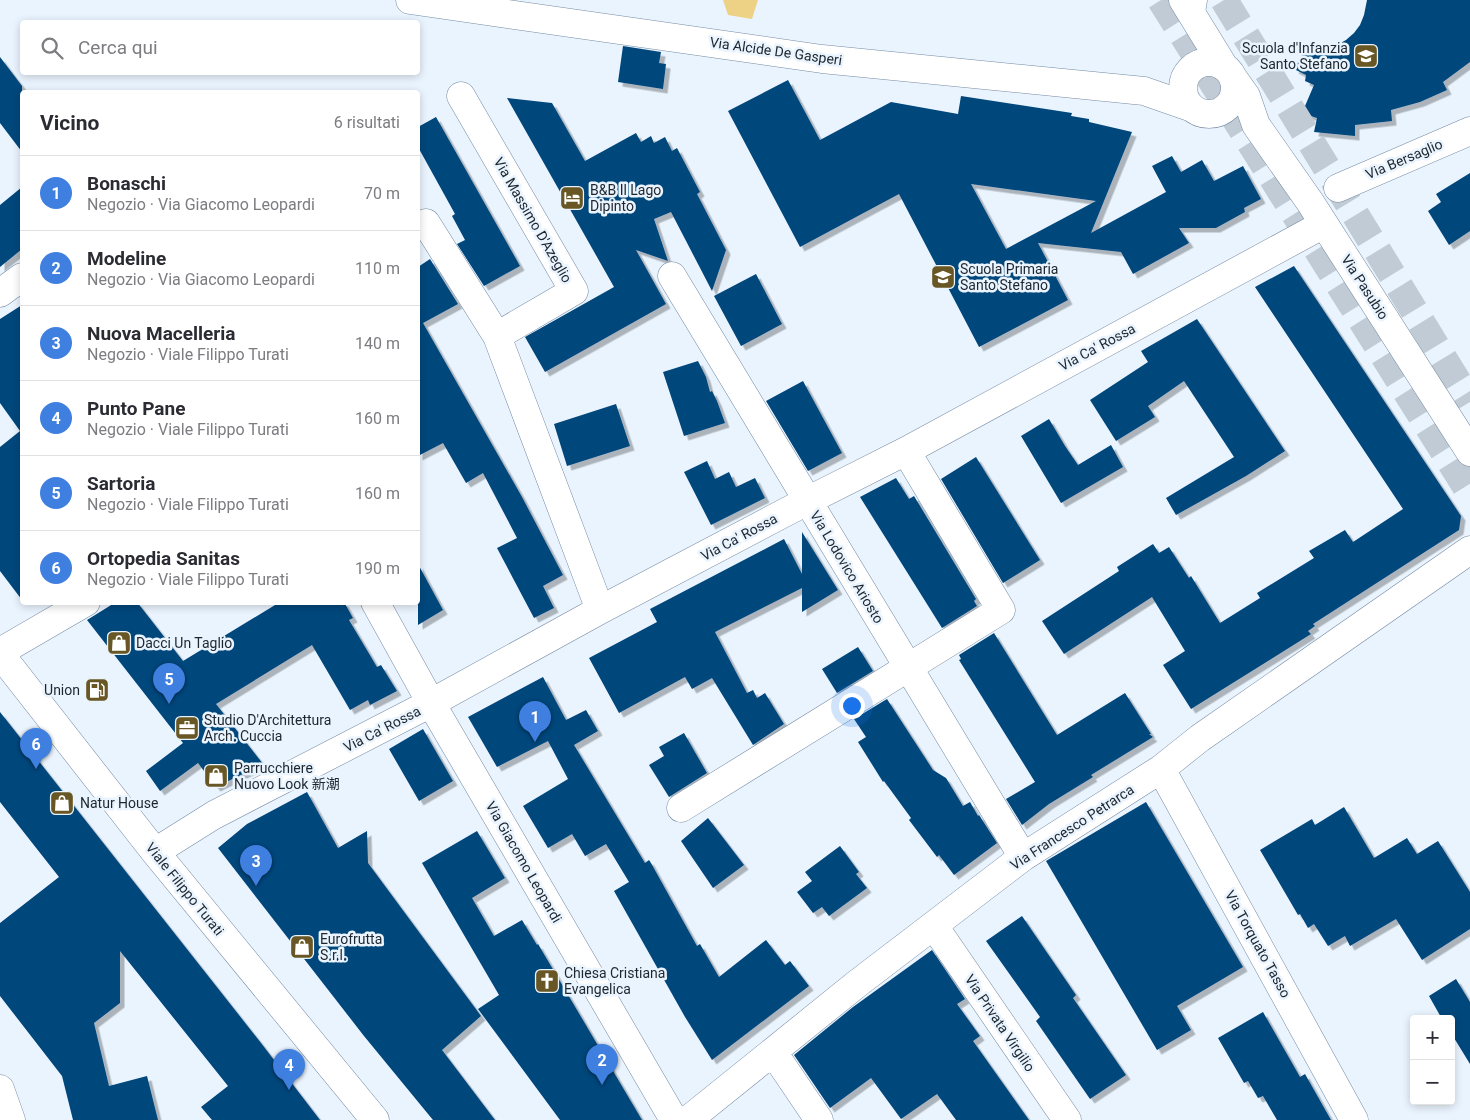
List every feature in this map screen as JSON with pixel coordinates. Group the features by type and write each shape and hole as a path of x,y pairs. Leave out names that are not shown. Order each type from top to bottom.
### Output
{"street":[{"name":"Via Alcide De Gasperi","path":"410,0 822,59 1144,91 1190,107 1197,112 1214,114 1222,111"},
{"name":"Via Pasubio","path":"1192,11 1210,71 1246,96 1256,125 1326,202 1470,452"},
{"name":"Via Alcide De Gasperi","path":"1144,91 1210,71"},
{"path":"1190,107 1182,93 1182,84 1210,71 1235,88 1234,98 1222,111 1256,125"},
{"name":"Via Massimo D'Azeglio","path":"461,96 574,291 497,336"},
{"name":"Via Bersaglio","path":"1326,202 1470,131"},
{"name":"Via Ca' Rossa","path":"155,852 214,815 432,703 600,610 906,451 1326,202"},
{"path":"420,225 426,223 497,336 600,610"},
{"name":"Via Lodovico Ariosto","path":"672,276 1023,857"},
{"path":"0,293 20,279"},
{"path":"681,808 1000,610 906,451"},
{"name":"Via Francesco Petrarca","path":"688,1120 858,983 1023,857 1161,769 1200,738 1470,550"},
{"path":"0,653 81,605"},
{"name":"Via Giacomo Leopardi","path":"377,605 674,1120"},
{"name":"Viale Filippo Turati","path":"0,653 155,852 375,1120"},
{"name":"Via Torquato Tasso","path":"1161,769 1354,1120"},
{"name":"Via Privata Virgilio","path":"934,926 1067,1120"},
{"path":"773,1052 820,1120"},
{"path":"0,1089 11,1120"}],"shaded area":[{"path":"723,0 758,0 752,19 728,15"}],"building":[{"path":"1367,0 1470,0 1470,62 1443,82 1447,90 1420,102 1391,110 1392,121 1355,125 1355,136 1314,132 1317,118 1302,113 1314,85 1305,81 1306,75 1294,69 1307,47 1327,48 1346,40 1354,33 1364,15"},
{"path":"623,46 661,52 659,63 666,64 663,89 618,82"},
{"path":"0,57 22,86 22,90 20,90 20,149 0,123"},
{"path":"788,80 820,140 891,102 958,114 961,96 1072,113 1071,116 1089,119 1089,122 1132,132 1091,233 1166,192 1152,166 1172,156 1181,172 1202,160 1214,181 1243,166 1261,199 1244,208 1245,212 1216,228 1179,228 1189,243 1133,274 1121,252 1038,243 1068,300 979,347 899,194 800,247 728,111","holes":["971,184 1096,201 1006,249"]},
{"path":"507,98 552,103 585,161 636,133 641,142 651,136 654,143 665,137 672,151 677,148 700,192 697,194 726,250 712,291 671,212 654,219 668,261 636,250 666,304 545,372 525,337 614,287"},
{"path":"436,117 520,266 484,286 457,244 465,240 452,216 455,214 420,151 420,126"},
{"path":"1470,173 1470,231 1449,245 1428,211 1441,202 1436,194"},
{"path":"20,189 20,251 0,267 0,205"},
{"path":"430,259 458,304 423,323 522,497 563,575 543,586 554,608 534,618 497,548 517,538 483,473 466,483 443,443 420,455 420,266"},
{"path":"1294,266 1461,516 1459,530 1313,624 1315,626 1308,631 1311,634 1191,709 1163,665 1185,651 1152,597 1064,654 1042,621 1119,571 1117,567 1153,544 1159,553 1169,547 1189,578 1191,576 1220,623 1260,598 1257,593 1314,558 1309,551 1345,530 1353,542 1403,509 1255,287"},
{"path":"756,274 782,324 741,346 714,296"},
{"path":"20,306 20,431 0,403 0,319"},
{"path":"1197,319 1285,451 1246,476 1176,515 1166,498 1234,457 1184,381 1148,406 1155,417 1116,441 1090,400 1148,362 1141,351"},
{"path":"698,361 725,423 684,436 663,372"},
{"path":"803,381 842,453 808,471 766,401"},
{"path":"616,404 630,446 567,466 554,424"},
{"path":"1049,419 1078,465 1111,445 1123,467 1061,503 1021,436"},
{"path":"20,431 20,597 0,571 0,447"},
{"path":"976,457 1040,560 1003,583 941,479"},
{"path":"707,461 715,479 729,472 736,487 755,478 765,498 711,525 684,472"},
{"path":"896,478 909,499 914,496 976,599 974,601 977,606 942,628 860,497"},
{"path":"802,532 838,590 802,612 802,588 715,632 747,693 753,690 757,698 765,693 784,724 753,745 712,678 692,689 685,677 619,713 589,658 657,622 650,609 784,539 802,574"},
{"path":"420,568 443,610 418,625 418,605 420,605"},
{"path":"111,605 139,605 183,661 275,605 346,605 353,618 349,620 377,667 381,665 397,691 370,705 368,700 350,710 312,645 216,704 263,764 216,787 198,763 160,791 146,771 183,743 87,620"},
{"path":"994,633 1057,735 1125,693 1151,734 1149,734 1153,737 1091,775 1093,777 1049,804 1022,825 1006,799 1035,782 959,660 961,659 959,655"},
{"path":"858,647 873,671 837,693 822,669"},
{"path":"543,677 566,720 586,710 598,731 574,745 645,863 649,860 651,863 697,946 700,944 719,977 766,940 785,965 790,961 809,986 712,1060 685,1017 614,891 629,882 606,844 585,856 572,834 548,848 523,806 568,779 548,741 497,767 468,717"},
{"path":"887,699 933,770 946,778 963,806 970,802 997,843 954,875 939,855 937,857 909,820 911,818 883,782 858,742 866,737 854,719"},
{"path":"0,712 320,1120 212,1120 201,1107 228,1086 120,951 120,1003 94,1023 109,1086 147,1076 158,1120 73,1120 62,1076 0,996 0,923 59,877 0,802"},
{"path":"423,729 453,781 419,801 389,749"},
{"path":"684,733 707,773 669,797 649,765 664,756 659,747"},
{"path":"307,792 338,848 367,831 368,863 481,1016 442,1050 495,1120 433,1120 364,1036 218,848 247,824"},
{"path":"1146,802 1243,967 1177,1006 1191,1030 1157,1050 1046,861"},
{"path":"1344,807 1374,858 1407,838 1417,854 1438,841 1470,892 1470,929 1422,960 1396,919 1350,946 1345,936 1328,946 1314,924 1308,928 1300,914 1298,915 1260,850 1312,819 1315,825"},
{"path":"708,818 744,865 713,888 681,841"},
{"path":"477,831 505,878 472,898 494,936 522,920 642,1120 560,1120 478,1009 499,995 422,863"},
{"path":"840,846 859,872 856,874 867,888 829,916 822,907 813,913 797,892 812,881 805,872"},
{"path":"1022,916 1076,995 1073,998 1126,1075 1090,1099 1036,1021 1040,1017 986,941"},
{"path":"932,950 965,999 957,1004 980,1036 973,1041 1029,1120 956,1120 937,1094 901,1119 871,1078 830,1108 794,1055 853,1007"},
{"path":"1456,979 1470,1002 1470,1064 1455,1040 1455,1015 1440,1015 1429,996"},
{"path":"1263,1012 1300,1077 1305,1074 1331,1120 1277,1120 1263,1096 1258,1098 1248,1081 1244,1083 1218,1038"}],"tunnel":[{"path":"1161,0 1470,493"},
{"path":"1224,0 1470,402"}],"place":[{"name":"Scuola d'Infanzia Santo Stefano","path":"1366,56"},
{"name":"B&B Il Lago Dipinto","path":"572,198"},
{"name":"Scuola Primaria Santo Stefano","path":"943,277"},
{"name":"Dacci Un Taglio","path":"119,643"},
{"name":"Union","path":"97,690"},
{"name":"Sartoria","path":"169,704"},
{"name":"Studio D'Architettura Arch. Cuccia","path":"187,728"},
{"name":"Bonaschi","path":"535,742"},
{"name":"Ortopedia Sanitas","path":"36,769"},
{"name":"Parrucchiere Nuovo Look 新潮","path":"216,776"},
{"name":"Natur House","path":"62,803"},
{"name":"Nuova Macelleria","path":"256,886"},
{"name":"Eurofrutta S.r.l.","path":"302,947"},
{"name":"Chiesa Cristiana Evangelica","path":"547,981"},
{"name":"Modeline","path":"602,1085"},
{"name":"Punto Pane","path":"289,1090"}]}
